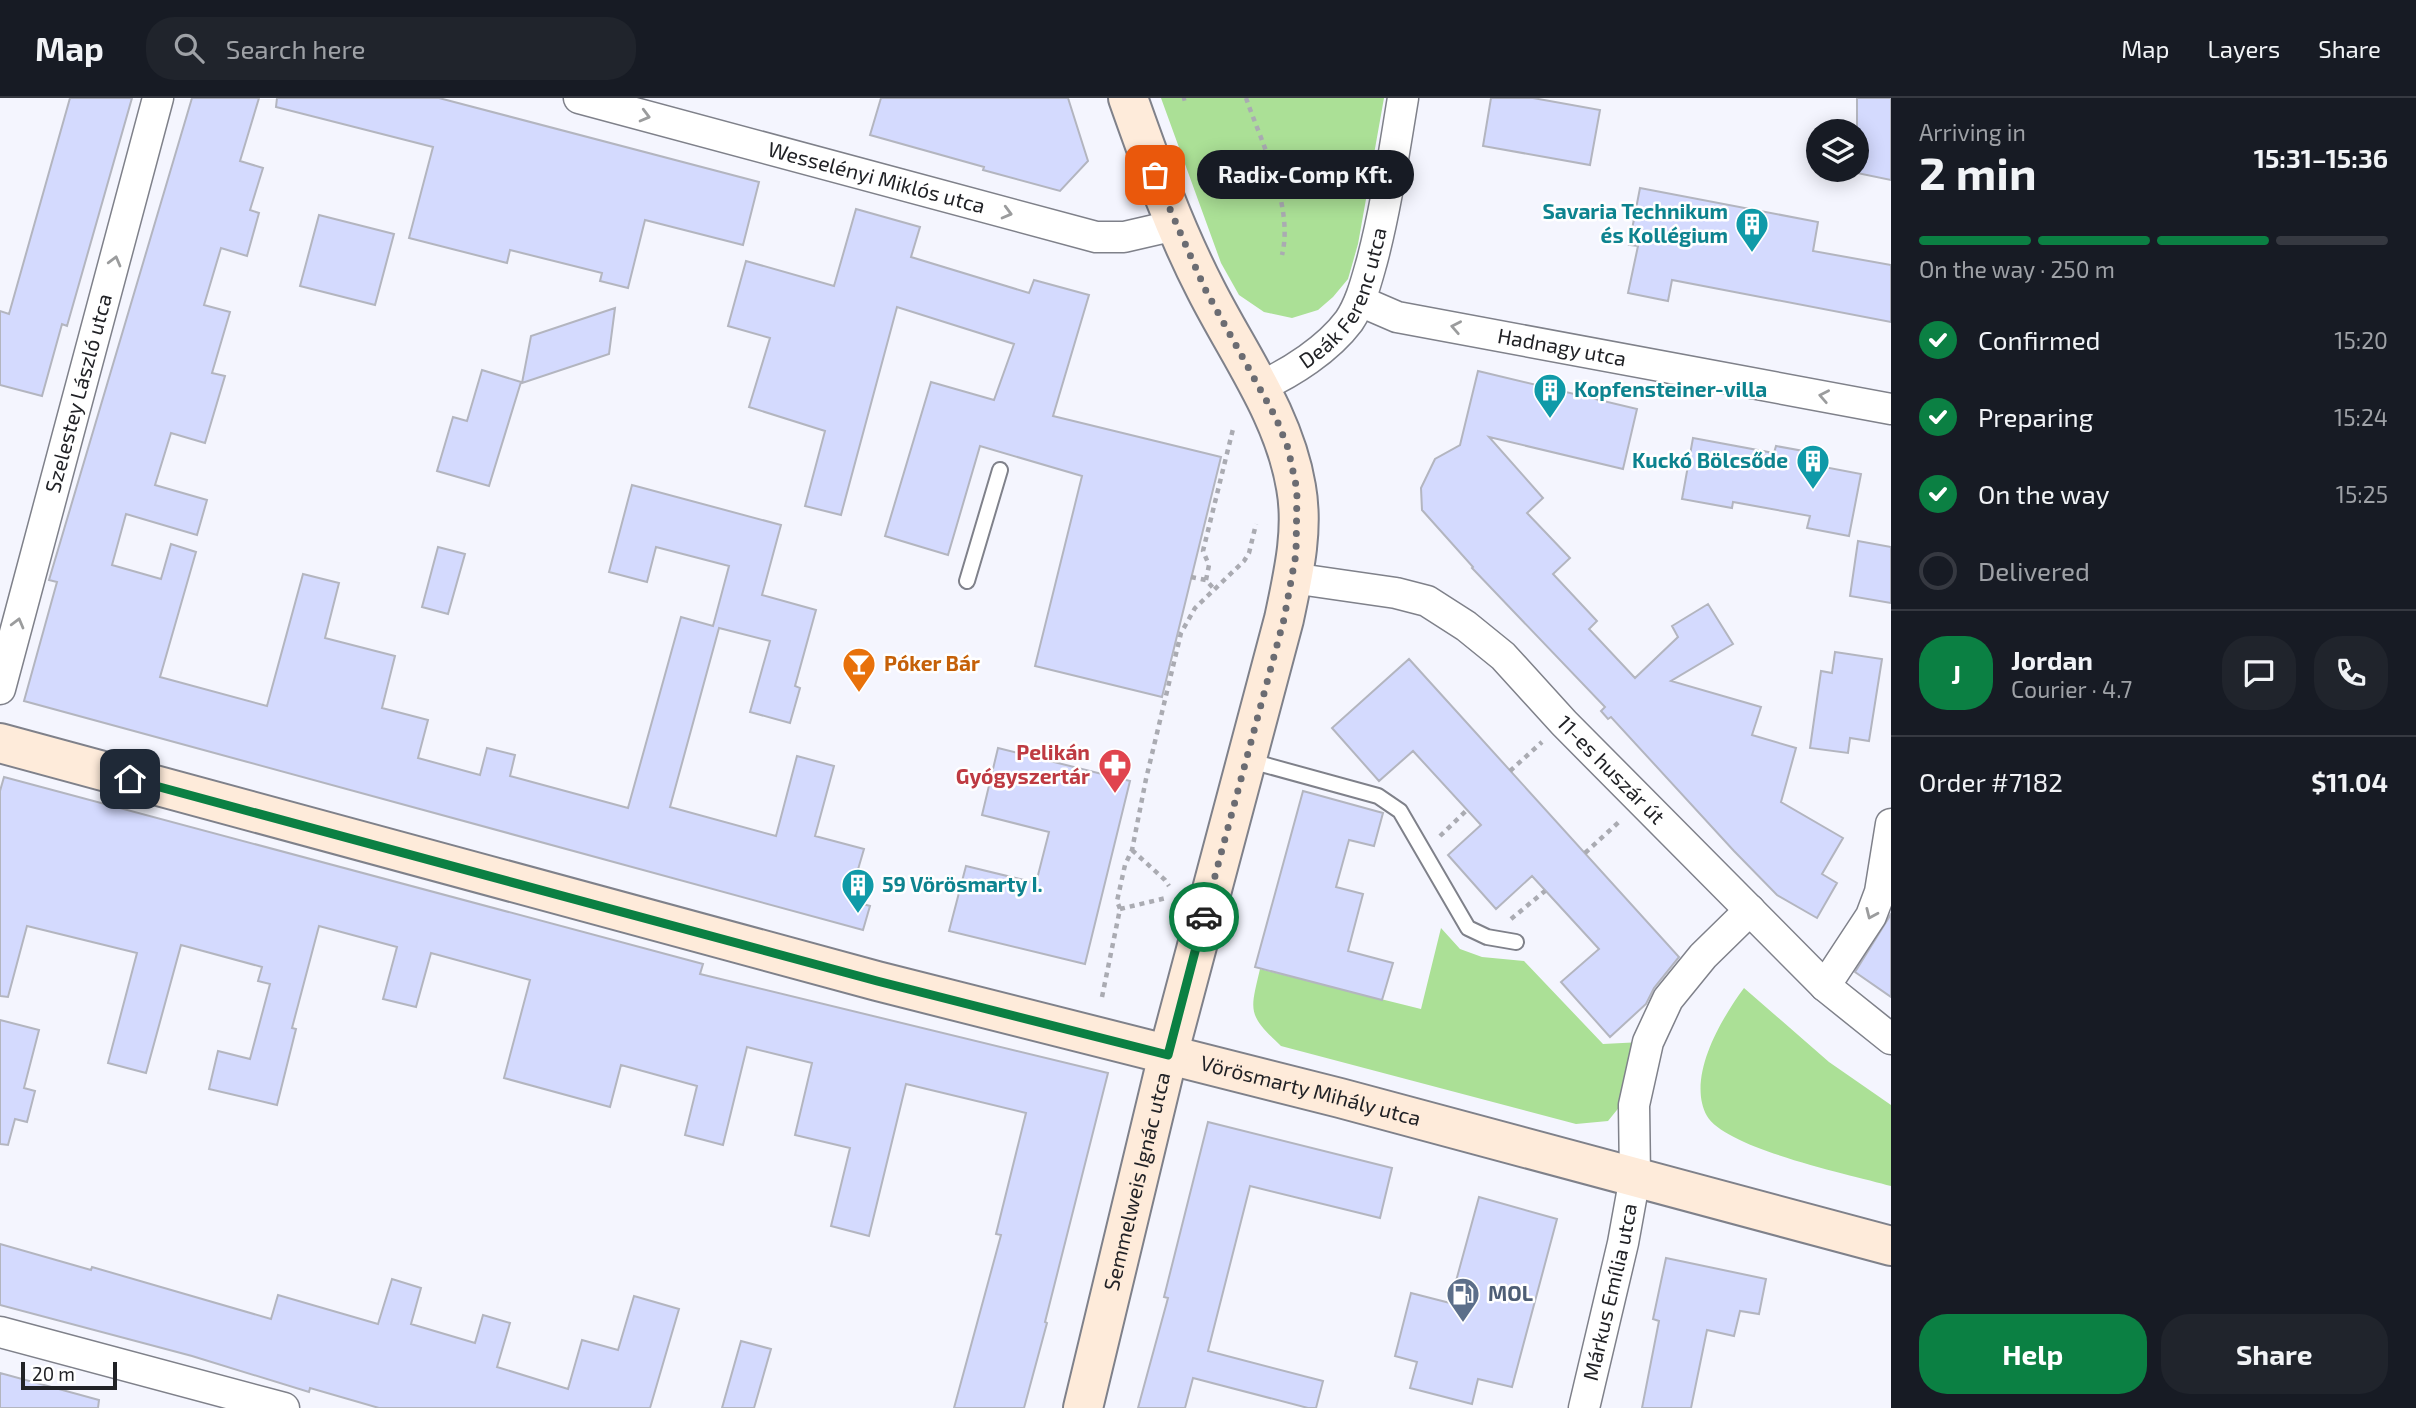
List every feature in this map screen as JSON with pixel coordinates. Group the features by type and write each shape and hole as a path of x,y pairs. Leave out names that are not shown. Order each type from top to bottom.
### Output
{"main road":[{"name":"Semmelweis Ignác utca","path":"1083,1408 1168,1055 1284,619 1298,530 1297,490 1288,448 1276,418 1205,289 1175,225 1128,98"},
{"name":"Vörösmarty Mihály utca","path":"0,743 877,981 1636,1177 1891,1246"}],"street":[{"name":"Szelestey László utca","path":"0,689 158,98"},
{"name":"Wesselényi Miklós utca","path":"579,98 1097,237 1124,237 1175,225"},
{"name":"Deák Ferenc utca","path":"1259,387 1291,371 1333,339 1350,319 1360,301 1379,235 1404,98"},
{"name":"Hadnagy utca","path":"1360,301 1397,317 1891,409"},
{"name":"11-es huszár út","path":"1292,579 1396,593 1427,601 1466,626 1503,656 1564,723 1825,986 1891,1039"},
{"path":"1825,986 1871,916 1880,892 1891,824"},
{"name":"Márkus Emília utca","path":"1584,1408 1636,1177 1634,1105 1648,1042 1668,999 1703,956 1750,910"},
{"path":"0,1332 284,1408"}],"lane":[{"path":"967,581 1000,470"},
{"path":"1247,760 1377,796 1399,811 1468,928 1488,937 1516,942"}],"path":[{"path":"1246,98 1283,205 1286,229 1282,256"},
{"path":"1206,580 1209,565 1203,551 1233,429"},
{"path":"1102,997 1120,909 1117,901 1125,865 1132,850 1181,633 1195,608 1244,561 1256,524"},
{"path":"1191,577 1206,580 1214,589"},
{"path":"1510,771 1564,723"},
{"path":"1585,853 1641,801"},
{"path":"1423,851 1467,810"},
{"path":"1132,850 1169,886"},
{"path":"1488,937 1545,891"},
{"path":"1120,909 1166,898"}],"green space":[{"path":"1161,98 1384,98 1358,244 1348,279 1318,310 1292,318 1264,312 1239,295 1221,263"},
{"path":"1441,928 1460,949 1482,957 1524,961 1603,1044 1642,1042 1625,1100 1608,1121 1576,1124 1281,1046 1257,1019 1253,1004 1260,969 1421,1009"},
{"path":"1744,988 1829,1062 1891,1105 1891,1186 1763,1150 1719,1128 1707,1116 1702,1101 1703,1067 1717,1032"}],"building":[{"path":"70,98 132,98 67,326 62,324 42,396 0,385 0,311 9,314"},
{"path":"192,98 259,98 240,161 263,168 250,210 259,213 247,256 221,248 204,305 230,312 212,373 225,376 205,443 171,433 155,485 207,500 197,535 126,514 112,565 161,579 171,544 196,552 160,677 267,706 303,574 339,583 325,638 395,656 382,708 428,720 418,758 480,775 487,748 515,755 510,776 628,808 681,617 713,626 729,566 656,547 647,582 609,572 632,485 781,525 762,595 816,610 795,686 800,688 790,723 750,712 770,641 719,628 670,807 776,836 797,756 834,766 815,836 864,849 849,900 870,906 863,930 24,701 57,582 49,580"},
{"path":"277,98 439,98 759,182 743,245 645,220 628,288 600,281 602,273 510,250 507,263 409,238 433,147 276,107"},
{"path":"881,98 1068,98 1088,161 1060,191 983,170 984,167 870,135"},
{"path":"1491,98 1533,98 1600,110 1590,165 1483,146"},
{"path":"1857,98 1891,98 1891,180 1869,175 1869,119 1857,119"},
{"name":"Savaria Technikum és Kollégium","path":"1640,188 1818,222 1813,251 1891,265 1891,322 1672,280 1668,301 1628,293 1638,246 1629,245"},
{"path":"856,209 920,227 911,257 1029,293 1034,280 1089,295 1053,416 1221,457 1162,697 1035,666 1082,476 980,446 948,555 885,536 931,382 994,400 1014,344 897,307 841,515 805,506 825,431 749,407 770,338 728,326 746,261 834,286"},
{"path":"319,215 394,234 375,305 300,286"},
{"path":"615,308 609,354 522,383 531,336"},
{"path":"482,370 521,382 489,486 437,471 453,417 467,421"},
{"path":"1478,371 1637,409 1623,469 1489,437 1543,498 1527,513 1570,558 1553,574 1597,621 1589,629 1635,678 1678,637 1672,626 1708,604 1733,644 1671,681 1761,707 1752,735 1796,748 1781,802 1843,838 1822,874 1837,883 1817,918 1777,895 1734,851 1611,717 1608,719 1601,711 1605,707 1472,568 1422,510 1421,488 1435,459 1460,445"},
{"path":"1693,438 1774,453 1776,446 1826,455 1824,467 1861,474 1849,536 1807,528 1810,516 1733,502 1732,508 1682,499"},
{"path":"1858,541 1891,547 1891,603 1850,596"},
{"path":"438,547 465,554 448,614 422,607"},
{"path":"1835,652 1882,659 1869,741 1850,738 1848,753 1810,748 1821,671 1832,673"},
{"path":"1409,659 1679,957 1654,988 1646,1004 1610,1037 1561,982 1599,949 1532,876 1496,909 1448,855 1481,825 1413,751 1379,781 1332,728"},
{"path":"998,748 1130,781 1085,964 949,931 966,866 1036,883 1049,832 982,815"},
{"path":"4,777 703,964 700,974 1108,1073 1024,1408 954,1408 1001,1235 996,1234 1026,1113 906,1084 869,1236 831,1226 850,1148 795,1135 812,1063 747,1047 723,1145 685,1135 697,1086 621,1065 610,1107 504,1078 530,980 431,953 416,1007 383,999 397,947 319,926 292,1028 296,1029 277,1105 209,1089 218,1051 250,1059 270,984 258,981 262,967 181,945 146,1073 108,1063 137,953 27,926 8,997 0,996 0,791"},
{"path":"1303,791 1383,813 1374,846 1349,840 1336,887 1363,894 1348,951 1393,963 1382,1000 1255,967"},
{"path":"1891,914 1891,997 1855,972"},
{"path":"0,1020 39,1030 24,1088 35,1091 27,1122 15,1119 8,1145 0,1144"},
{"path":"1208,1122 1392,1168 1380,1218 1250,1186 1208,1351 1323,1381 1316,1408 1193,1378 1185,1408 1138,1408 1168,1298 1164,1297"},
{"path":"1479,1197 1557,1219 1512,1387 1478,1379 1472,1404 1410,1388 1417,1362 1395,1356 1411,1293 1450,1303"},
{"path":"0,1244 91,1270 92,1267 271,1319 278,1295 378,1324 392,1279 421,1288 411,1324 475,1343 483,1315 510,1323 497,1367 568,1389 582,1340 618,1350 634,1296 679,1309 650,1408 379,1408 310,1388 309,1392 192,1356 0,1305"},
{"path":"1666,1258 1766,1279 1759,1314 1740,1311 1734,1336 1707,1330 1691,1408 1642,1408 1659,1321 1653,1319"},
{"path":"741,1341 771,1349 754,1408 722,1408"},
{"path":"0,1373 99,1400 98,1408 0,1408"}],"way so far":[{"path":"1155,175 1205,289 1276,418 1288,448 1297,490 1296,554 1284,619 1204,917"}],"place":[{"name":"Radix-Comp Kft.","path":"1155,175"},
{"name":"Savaria Technikum és Kollégium","path":"1752,254"},
{"name":"Kopfensteiner-villa","path":"1550,420"},
{"name":"Kuckó Bölcsőde","path":"1813,491"},
{"name":"Póker Bár","path":"859,694"},
{"name":"Pelikán Gyógyszertár","path":"1115,795"},
{"name":"59 Vörösmarty I.","path":"858,915"},
{"name":"MOL","path":"1463,1324"}],"route":[{"path":"130,779 877,981 1168,1055 1204,917"}]}
